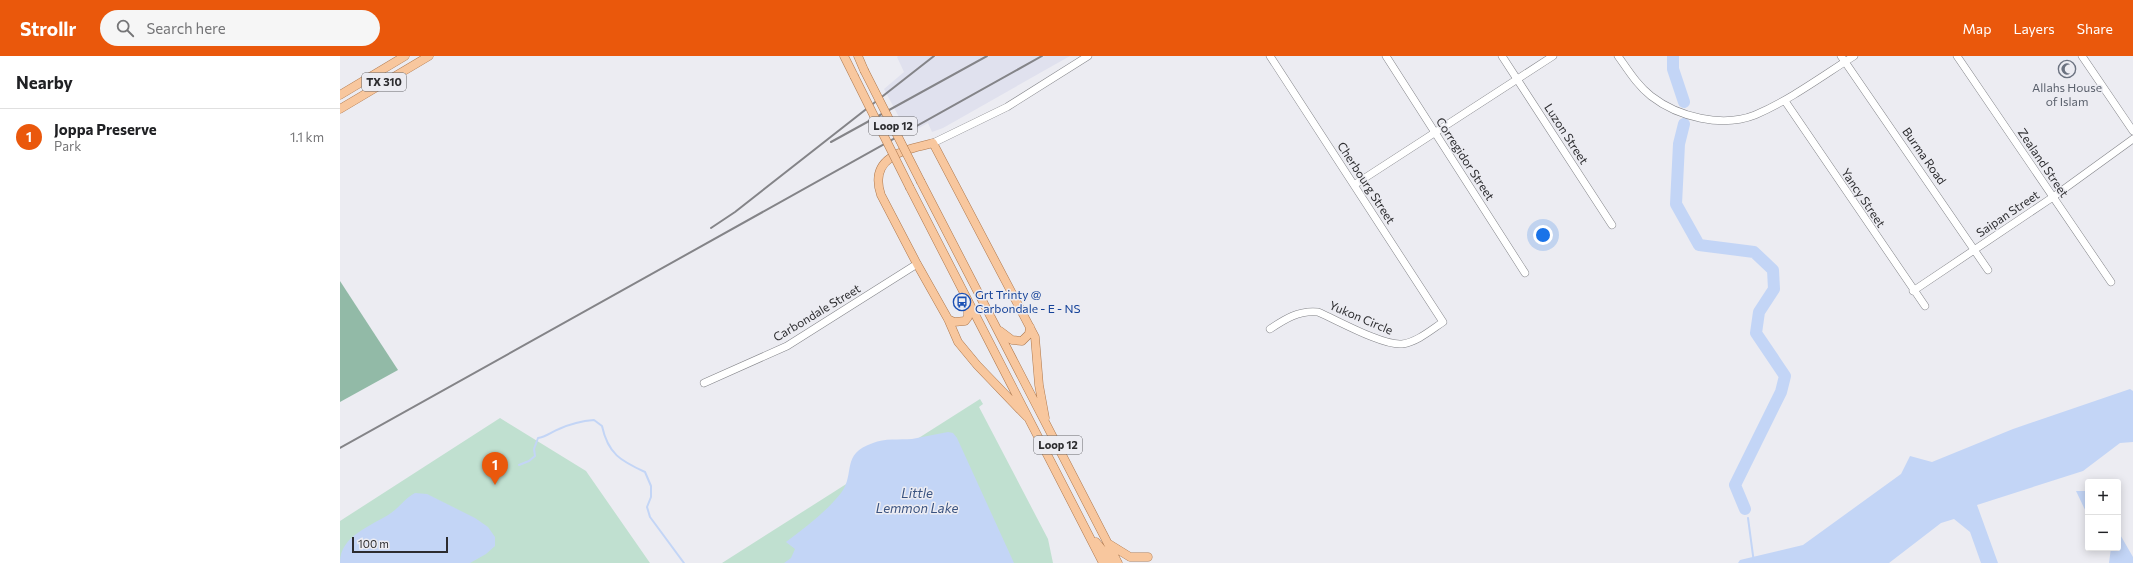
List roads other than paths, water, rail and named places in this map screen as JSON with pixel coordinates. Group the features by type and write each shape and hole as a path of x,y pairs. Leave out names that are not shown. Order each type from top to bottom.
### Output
{"main road":[{"name":"TX 310","path":"340,95 405,56"},
{"name":"TX 310","path":"340,109 429,56"},
{"name":"Loop 12","path":"844,56 968,302 1103,563"},
{"name":"Loop 12","path":"858,56 921,182 1118,563"},
{"path":"1027,417 958,342 948,319 881,195 877,184 877,175 880,167 889,159 914,147 933,143 1030,327 1036,345 1038,385 1044,418"},
{"path":"948,319 954,322 965,321 968,312 968,302"},
{"path":"996,327 1007,337 1017,342 1026,339 1030,327"},
{"path":"1088,534 1104,552 1110,563"},
{"path":"1108,542 1130,558 1148,558 1143,563"}],"street":[{"path":"933,143 950,133 1007,107 1088,56"},
{"name":"Cherbourg Street","path":"1270,56 1443,322"},
{"name":"Corregidor Street","path":"1386,56 1525,273"},
{"name":"Luzon Street","path":"1502,56 1612,225"},
{"path":"1354,185 1553,56"},
{"path":"1618,56 1635,80 1651,96 1669,107 1701,118 1716,120 1753,116 1785,101 1843,59 1854,56"},
{"name":"Zealand Street","path":"1957,56 2111,282"},
{"path":"2082,56 2133,131"},
{"name":"Burma Road","path":"1843,59 1988,270"},
{"name":"Yancy Street","path":"1785,101 1913,291 1925,306"},
{"name":"Saipan Street","path":"1913,291 2052,197 2133,139"},
{"name":"Carbondale Street","path":"704,383 787,346 917,264"},
{"name":"Yukon Circle","path":"1270,329 1298,313 1309,311 1318,312 1383,341 1403,344 1415,340 1443,322"}],"water":[{"path":"2130,389 2133,391 2133,442 2120,443 2083,471 1977,505 1998,563 1981,563 1970,532 1954,519 1941,523 1889,563 1738,563 1740,560 1803,545 1901,474 1910,456 1932,462 2013,429"},
{"name":"Little Lemmon Lake","path":"948,432 953,433 957,438 1014,563 784,563 791,558 795,549 786,542 822,513 841,493 848,478 852,458 863,447 877,441 912,439"},
{"path":"2076,491 2085,491 2085,510"},
{"path":"415,493 427,494 475,518 488,527 495,537 495,546 486,554 470,563 340,563 341,553 351,538 358,532 391,513 408,497"},
{"path":"2121,536 2133,557 2133,563 2109,563 2111,551 2121,551"}],"waterway":[{"path":"1673,56 1673,69 1684,102"},
{"path":"1684,124 1679,144 1676,204 1699,245 1754,252 1773,270 1774,289 1759,312 1756,333 1785,376 1781,392 1735,485 1745,509"},
{"path":"519,465 529,461 535,456 534,449 538,438 544,437 571,424 594,420 602,426 612,450 622,460 645,472 651,486 651,497 647,507 650,517 684,563"},
{"path":"1748,518 1754,563"}],"railway":[{"path":"711,228 735,212 934,56"},
{"path":"831,142 987,56"},
{"path":"340,448 1042,56"}],"place":[{"name":"Allahs House of Islam","path":"2067,69"},
{"name":"Grt Trinty @ Carbondale - E - NS","path":"962,302"},
{"name":"Joppa Preserve","path":"495,485"}]}
